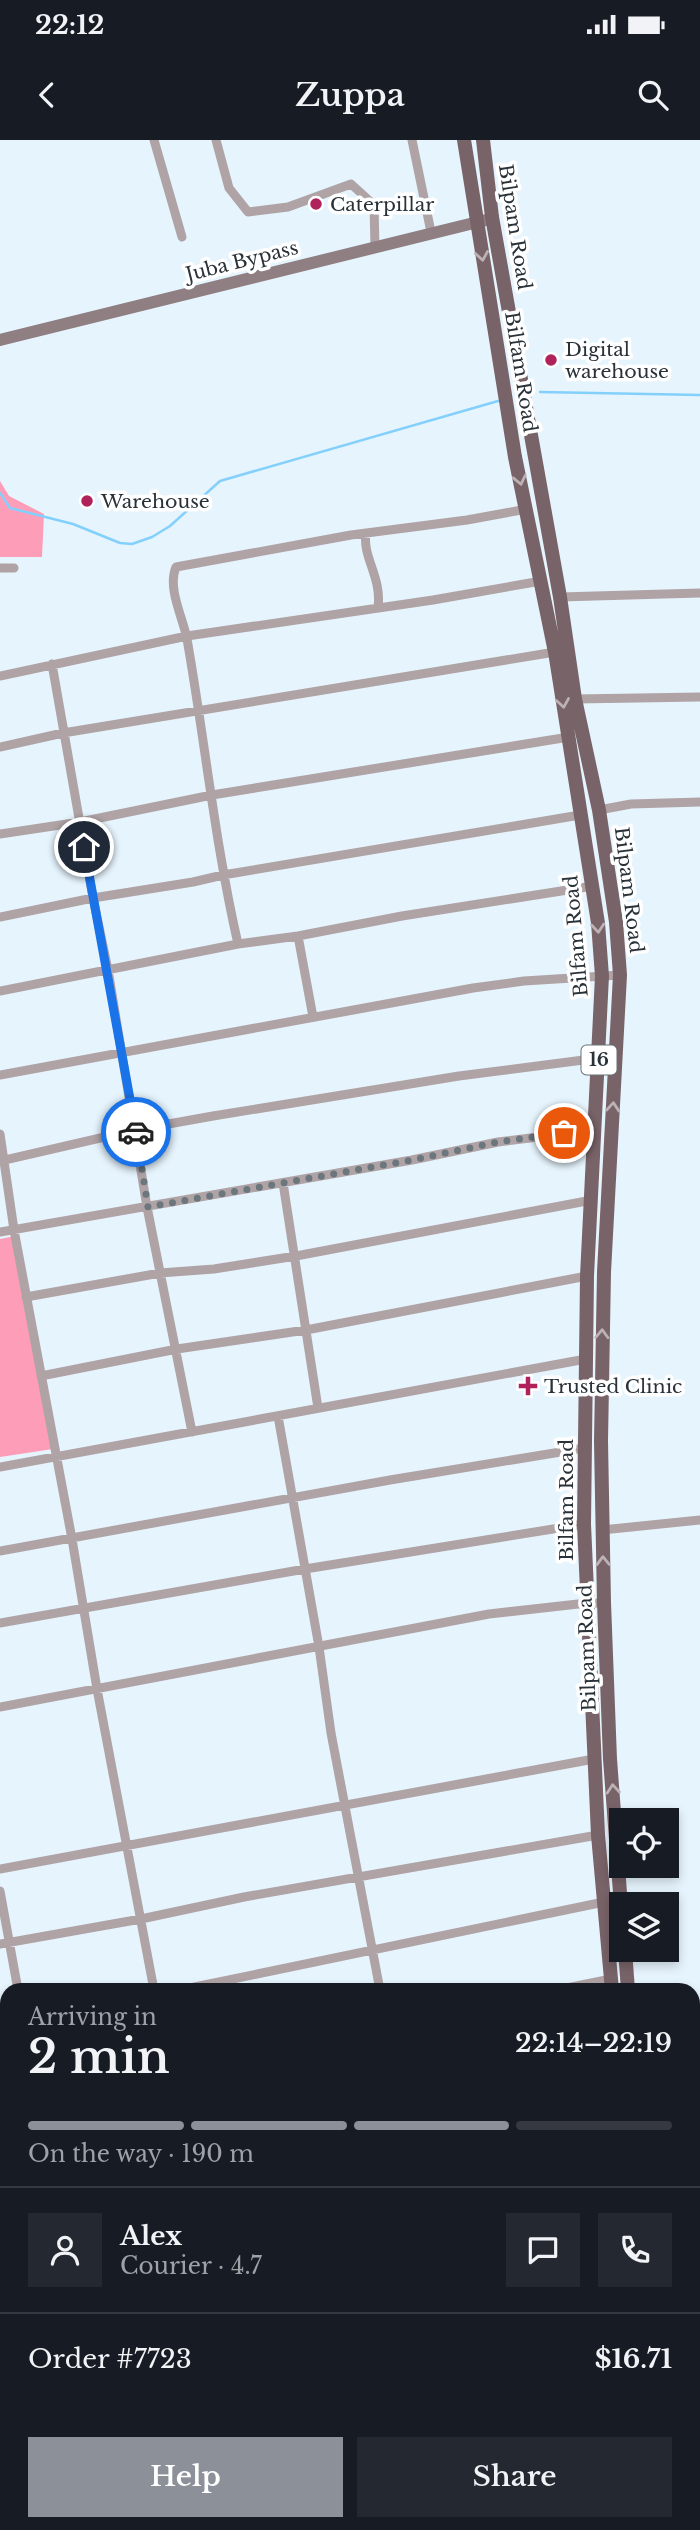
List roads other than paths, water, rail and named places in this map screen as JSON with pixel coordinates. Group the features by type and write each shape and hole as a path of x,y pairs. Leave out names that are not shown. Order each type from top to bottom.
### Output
{"main road":[{"name":"Bilfam Road","path":"464,140 513,445 569,737 593,886 602,976 587,1276 584,1524 598,1835 611,1983"},
{"name":"Bilpam Road","path":"483,140 492,217 560,597 575,699 599,810 616,922 620,975 603,1308 602,1530 610,1759 620,1892"},
{"name":"Juba Bypass","path":"0,340 492,217"},
{"path":"626,1962 627,1983"}],"street":[{"path":"154,140 182,237"},
{"path":"216,140 229,188 248,212 288,207 351,184 374,205 375,248"},
{"path":"412,140 431,232"},
{"path":"239,944 223,875 187,636 173,581 176,567 366,533 527,509"},
{"path":"366,533 365,548 372,563 379,593 378,607"},
{"path":"0,568 14,568"},
{"path":"0,676 187,636 541,580"},
{"path":"560,597 700,593"},
{"path":"0,747 63,733 555,653"},
{"path":"52,664 160,1273 192,1432"},
{"path":"575,699 700,697"},
{"path":"0,834 80,822 212,795 569,737"},
{"path":"599,810 642,803 700,802"},
{"path":"0,917 93,898 193,883 223,875 580,815"},
{"path":"0,991 239,944 593,886"},
{"path":"298,936 313,1017"},
{"path":"0,1075 473,988 524,981 620,975"},
{"path":"2,1161 135,1130 459,1076 599,1058"},
{"path":"0,1232 283,1183 498,1142 595,1130"},
{"path":"0,1135 2,1161 26,1297 153,1983"},
{"path":"283,1183 318,1408"},
{"path":"26,1297 160,1273 214,1269 296,1256 592,1200"},
{"path":"41,1376 177,1349 306,1330 587,1276"},
{"path":"0,1467 586,1359"},
{"path":"278,1416 319,1647 331,1733 379,1983"},
{"path":"0,1551 585,1448"},
{"path":"602,1530 700,1520"},
{"path":"0,1623 305,1569 584,1524"},
{"path":"0,1707 489,1614 587,1602 604,1603"},
{"path":"0,1869 594,1759"},
{"path":"5,1943 141,1919 244,1897 359,1879 598,1835"},
{"path":"0,1891 5,1943 16,1983"},
{"path":"215,1983 604,1902"}],"waterway":[{"path":"540,392 700,395"},
{"path":"0,493 10,508 73,524 120,543 132,544 152,537 170,526 220,481 498,401"}],"place":[{"name":"Caterpillar","path":"316,204"},
{"name":"Digital warehouse","path":"551,360"},
{"name":"Warehouse","path":"87,501"},
{"name":"Trusted Clinic","path":"528,1386"}]}
